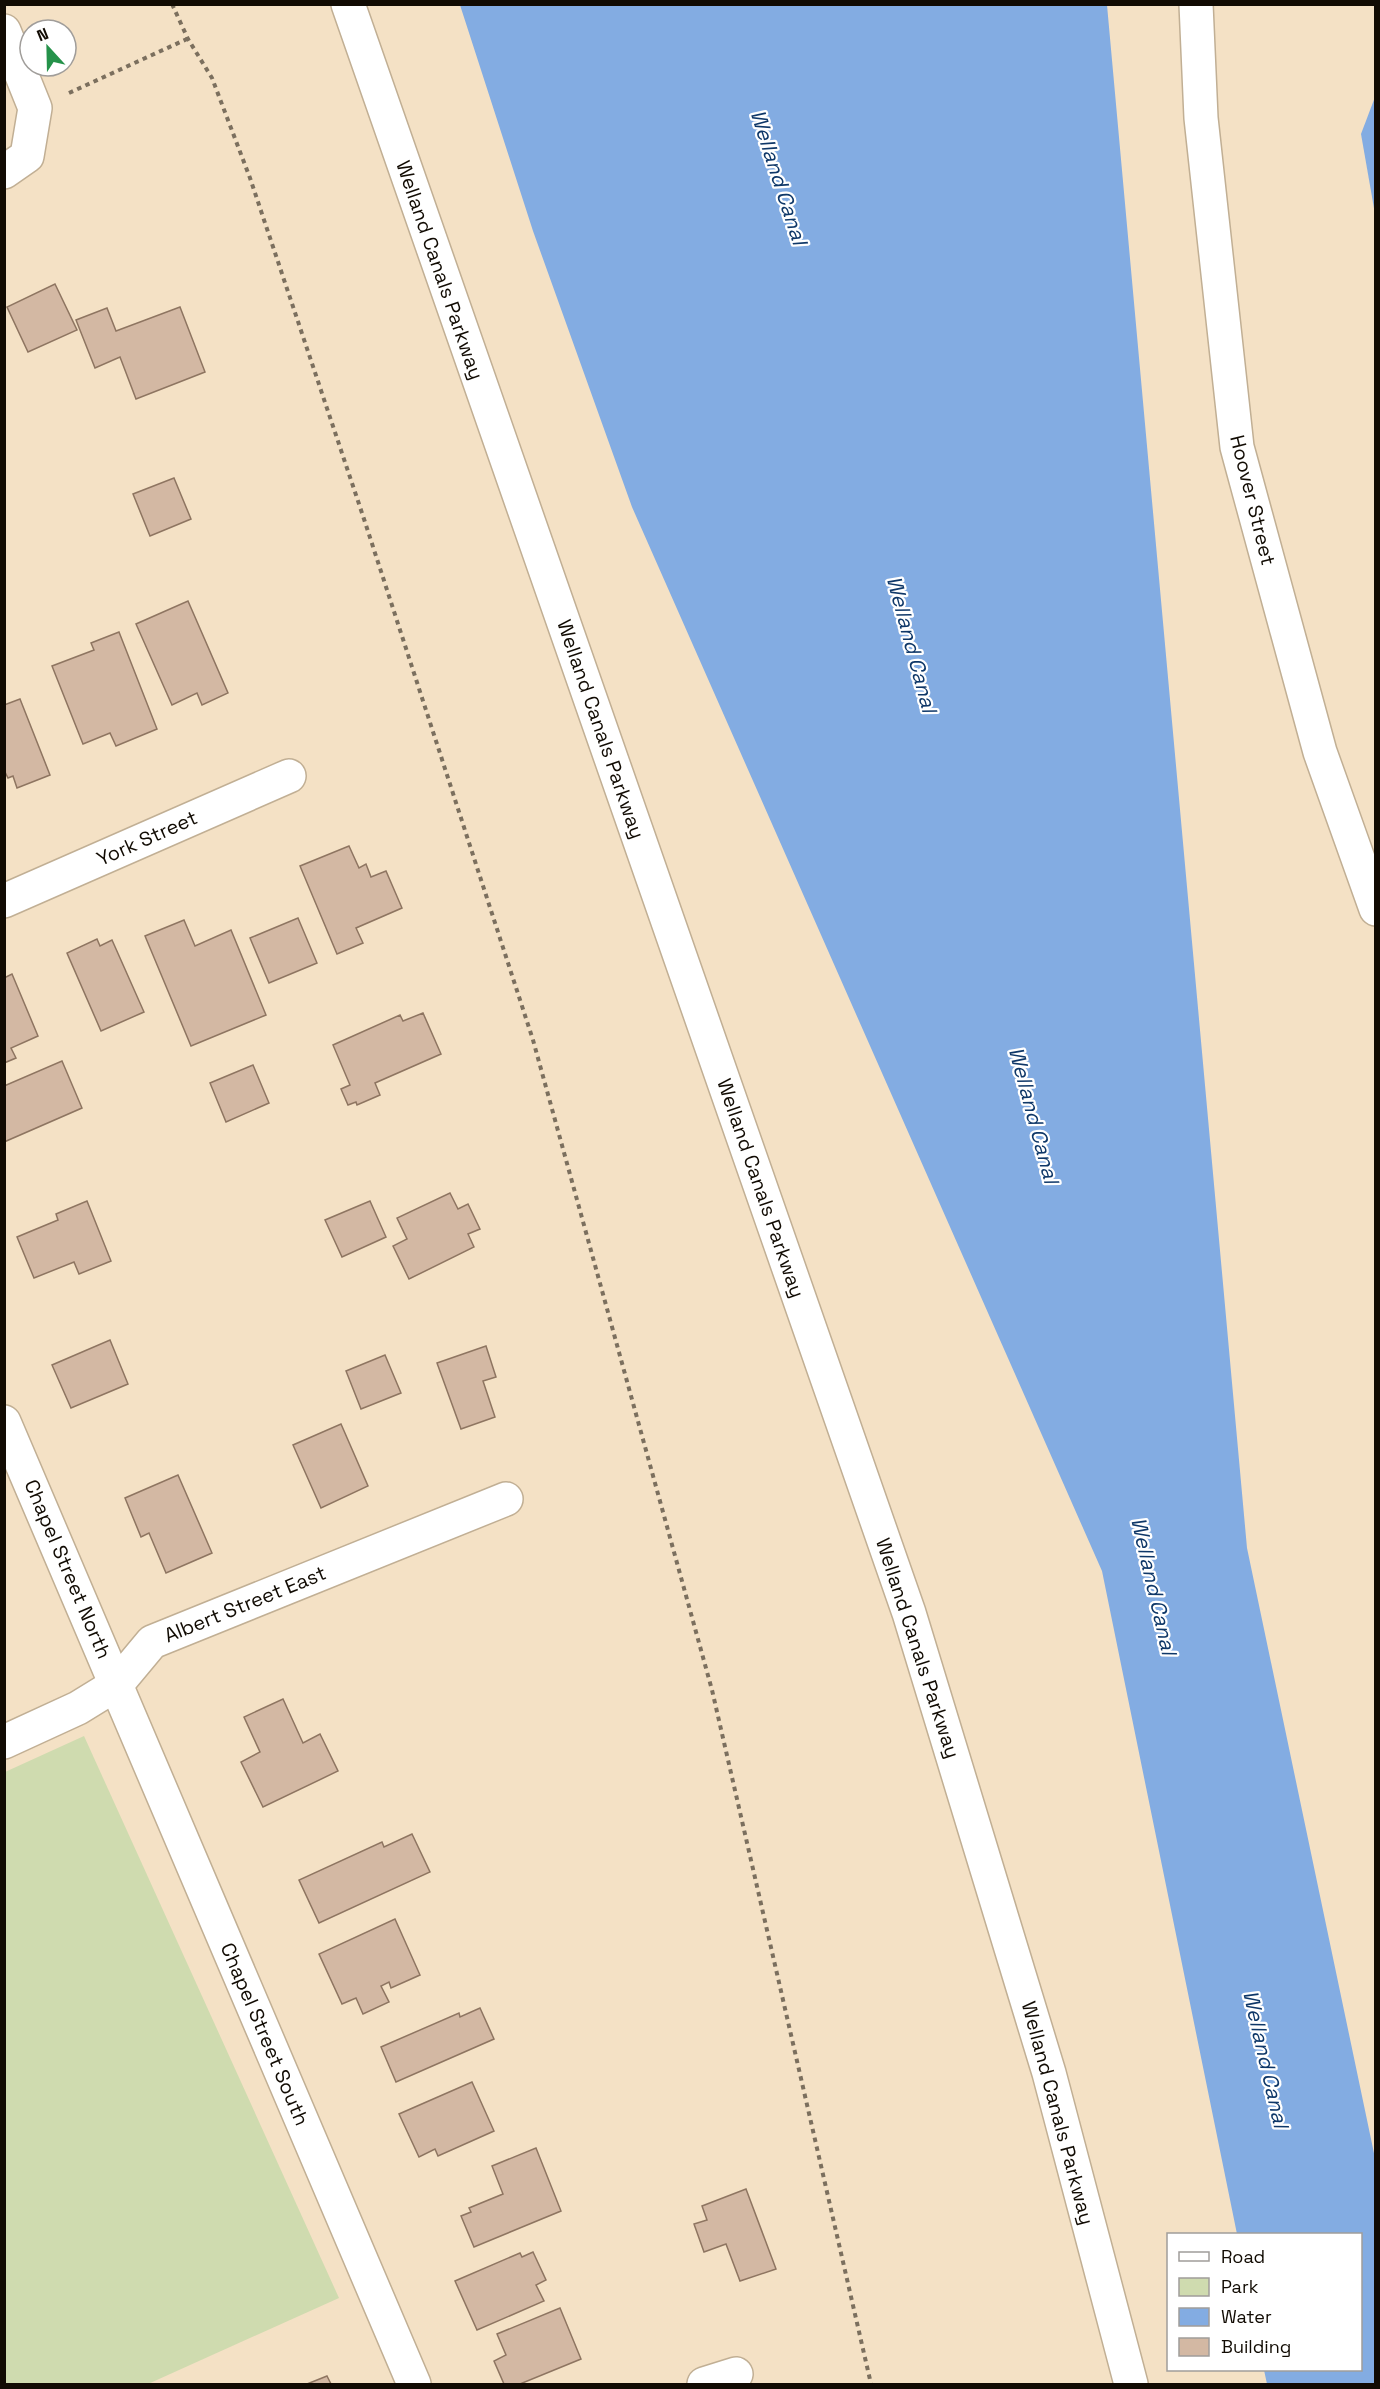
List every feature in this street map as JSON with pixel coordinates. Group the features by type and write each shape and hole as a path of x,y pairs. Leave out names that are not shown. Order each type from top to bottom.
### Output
{"street":[{"name":"Welland Canals Parkway","path":"348,4 909,1613 1049,2073 1131,2385"},
{"name":"Hoover Street","path":"1196,4 1201,118 1237,447 1320,752 1376,909"},
{"path":"4,31 35,108 27,156 4,172"},
{"name":"York Street","path":"4,901 289,776"},
{"name":"Chapel Street North","path":"4,1422 117,1684"},
{"name":"Albert Street East","path":"4,1742 78,1708 117,1684 152,1642 506,1499"},
{"name":"Chapel Street South","path":"117,1684 414,2385"},
{"path":"704,2385 736,2374"}],"path":[{"path":"172,4 188,39 212,78 250,178 364,519 533,1040 712,1690 871,2385"},
{"path":"35,108 188,39"}],"green space":[{"path":"84,1736 339,2298 148,2384 5,2384 5,1772"}],"water":[{"name":"Welland Canal","path":"460,5 1107,5 1247,1548 1375,2158 1375,2384 1267,2384 1264,2371 1362,2371 1362,2233 1237,2233 1102,1571 632,507 533,231"},
{"path":"1375,97 1375,214 1361,134"}],"building":[{"path":"55,284 77,330 28,352 7,307"},
{"path":"180,307 205,372 136,399 120,357 95,368 76,320 107,308 116,331"},
{"path":"174,478 191,519 150,536 133,494"},
{"path":"188,601 228,693 202,705 197,693 172,705 136,624"},
{"path":"119,632 157,729 116,746 110,733 83,744 52,666 94,650 91,643"},
{"path":"20,699 50,775 17,788 13,776 8,778 4,770 4,705"},
{"path":"349,846 359,868 366,864 371,877 386,871 402,908 356,928 363,943 337,954 300,866"},
{"path":"298,918 317,963 269,983 250,938"},
{"path":"184,920 195,946 231,930 266,1015 191,1046 145,936"},
{"path":"97,939 100,946 112,940 144,1012 101,1031 67,953"},
{"path":"12,974 38,1036 11,1048 16,1058 4,1063 4,978"},
{"path":"423,1013 441,1054 375,1083 380,1095 357,1105 356,1102 348,1105 341,1089 350,1085 333,1045 400,1015 403,1021"},
{"path":"62,1061 82,1108 4,1142 4,1086"},
{"path":"253,1065 269,1103 226,1122 210,1083"},
{"path":"450,1193 458,1209 468,1204 480,1229 468,1234 474,1247 409,1279 393,1246 407,1239 397,1218"},
{"path":"87,1201 111,1261 79,1274 74,1262 34,1278 17,1237 58,1220 56,1214"},
{"path":"370,1201 386,1237 342,1257 325,1220"},
{"path":"110,1340 128,1384 71,1408 52,1365"},
{"path":"486,1346 496,1377 483,1381 495,1417 461,1429 437,1363"},
{"path":"385,1355 401,1393 361,1409 346,1371"},
{"path":"341,1424 368,1486 321,1508 293,1445"},
{"path":"178,1475 212,1553 166,1573 149,1533 141,1537 125,1498"},
{"path":"283,1699 303,1743 320,1734 338,1771 263,1807 241,1762 260,1752 244,1717"},
{"path":"412,1834 430,1872 319,1923 299,1880 382,1842 384,1847"},
{"path":"395,1919 420,1975 391,1988 389,1982 381,1986 389,2002 363,2014 356,1998 342,2004 319,1954"},
{"path":"480,2008 494,2039 396,2082 381,2047 459,2013 460,2017"},
{"path":"472,2082 494,2131 438,2156 435,2149 419,2157 399,2114"},
{"path":"536,2148 561,2211 474,2247 461,2216 471,2212 469,2208 503,2194 492,2166"},
{"path":"746,2189 776,2269 740,2281 726,2244 704,2252 694,2224 707,2220 702,2206"},
{"path":"533,2252 546,2280 536,2285 544,2301 477,2330 455,2281 520,2253 522,2257"},
{"path":"560,2308 581,2359 520,2384 504,2384 494,2361 506,2355 497,2334"},
{"path":"327,2376 331,2384 307,2384"}]}
